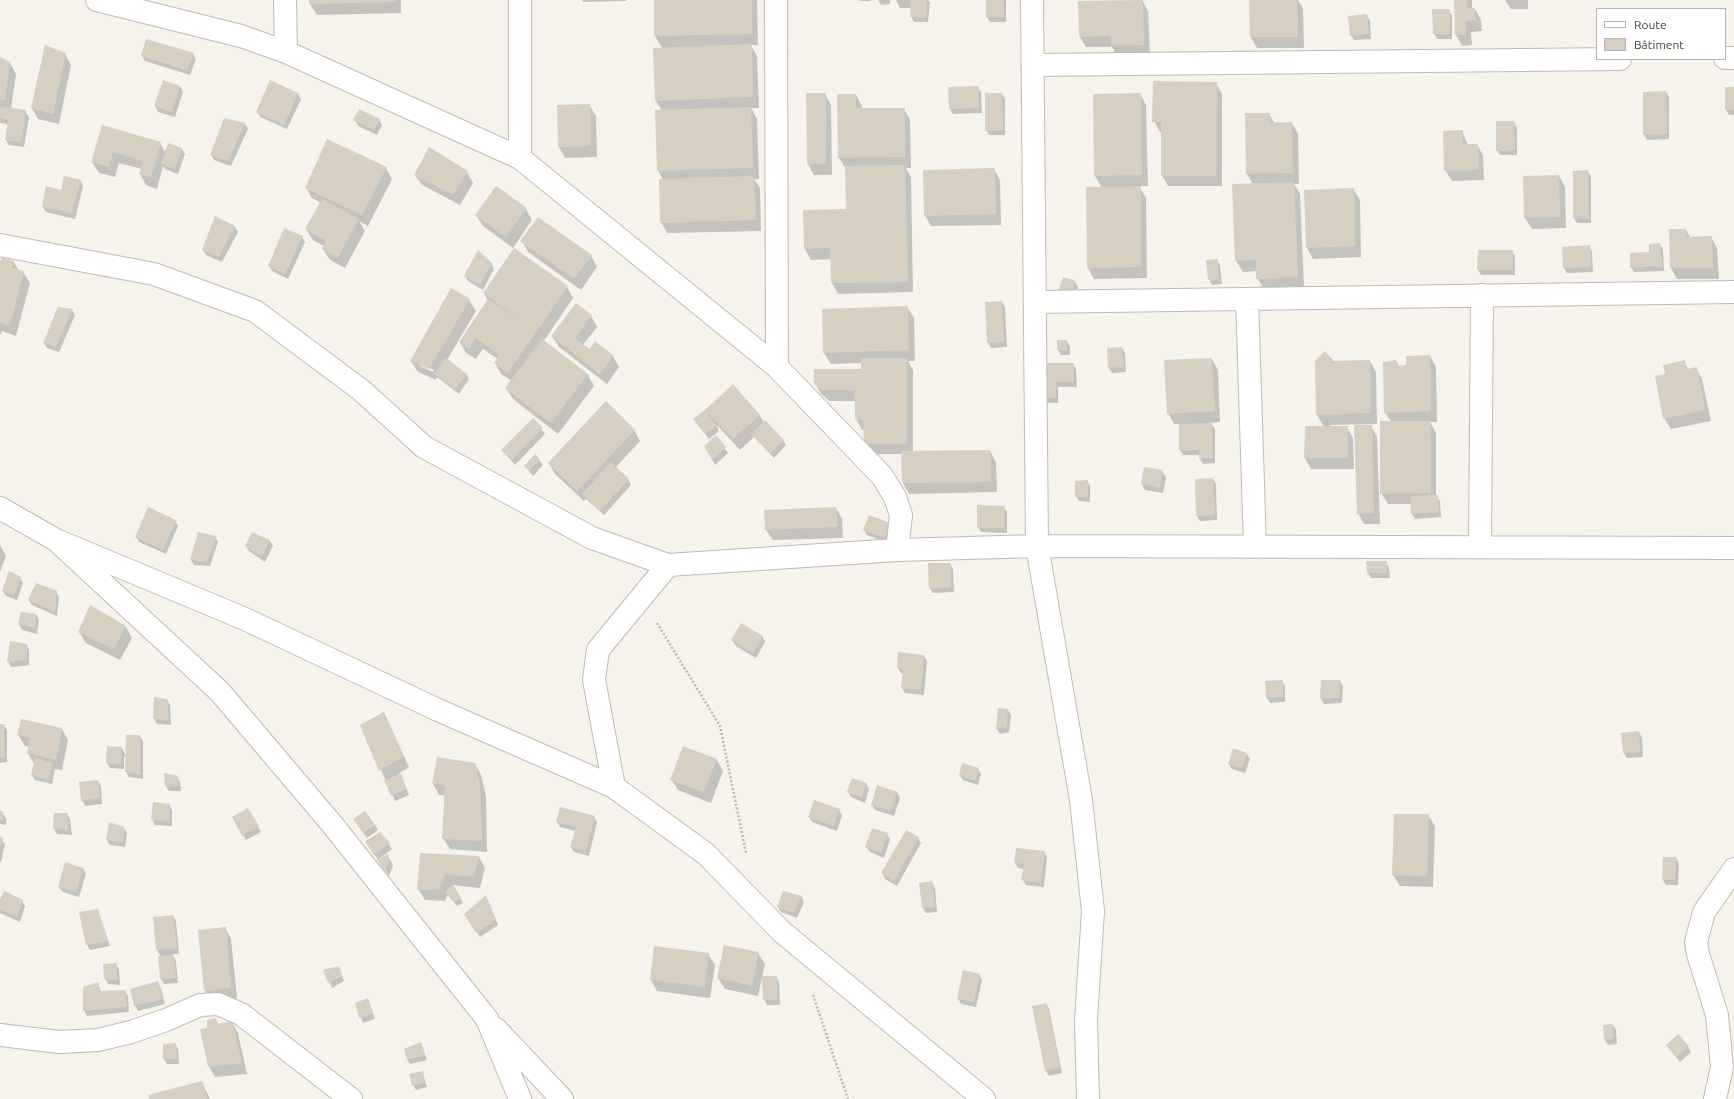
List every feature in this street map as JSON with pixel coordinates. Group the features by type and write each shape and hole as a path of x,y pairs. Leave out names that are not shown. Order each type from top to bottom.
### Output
{"street":[{"path":"97,0 241,36 286,52 520,158 777,367 882,476 895,497 901,515 897,550"},
{"path":"286,0 286,52"},
{"path":"520,0 520,158"},
{"path":"776,0 777,367"},
{"path":"1032,0 1037,546 1081,800 1093,911 1086,1020 1088,1099"},
{"path":"1032,65 1596,59"},
{"path":"0,245 154,274 255,311 361,390 424,447 592,538 668,565 897,550 1037,546 1734,548"},
{"path":"1035,302 1734,292"},
{"path":"1480,547 1482,295"},
{"path":"1247,299 1255,547"},
{"path":"0,508 56,540 244,618 438,710 614,787 706,854 782,932 984,1099"},
{"path":"56,540 220,692 331,823 487,1019 562,1099"},
{"path":"614,787 594,680 598,650 668,565"},
{"path":"1715,1099 1722,1067 1717,1015 1698,954 1696,942 1704,912 1734,869"},
{"path":"0,1035 59,1042 98,1040 131,1032 166,1020 200,1004 218,1004 241,1014 351,1099"},
{"path":"487,1019 520,1099"}],"path":[{"path":"641,596 720,726 746,856"},
{"path":"812,992 848,1099"}],"building":[{"path":"309,0 395,0 395,2 309,4"},
{"path":"654,0 752,0 752,34 654,36"},
{"path":"911,0 927,0 926,18 910,17"},
{"path":"986,0 1003,0 1004,17 986,17"},
{"path":"1143,0 1144,45 1111,46 1111,36 1079,37 1078,1"},
{"path":"1249,0 1297,0 1298,37 1250,37"},
{"path":"1454,0 1467,0 1467,8 1475,8 1476,20 1466,21 1466,35 1455,35"},
{"path":"1432,9 1450,9 1450,34 1433,34"},
{"path":"1367,14 1369,34 1350,36 1348,16"},
{"path":"146,39 194,53 187,70 141,56"},
{"path":"752,44 753,97 655,101 653,48"},
{"path":"45,45 66,53 53,114 31,108"},
{"path":"0,57 10,62 5,100 0,100"},
{"path":"163,80 180,86 172,112 154,106"},
{"path":"270,80 298,93 284,125 256,112"},
{"path":"1153,81 1217,82 1216,176 1161,176 1161,122 1152,122"},
{"path":"979,86 979,108 949,109 948,87"},
{"path":"1725,87 1734,87 1734,110 1725,110"},
{"path":"1666,91 1667,134 1643,135 1643,92"},
{"path":"806,93 826,93 826,164 807,164"},
{"path":"985,93 1002,93 1003,130 985,131"},
{"path":"1141,93 1142,175 1094,176 1093,94"},
{"path":"837,94 856,94 856,108 905,108 905,157 838,158"},
{"path":"590,104 591,146 558,147 557,105"},
{"path":"0,106 26,110 21,142 5,140 8,120 0,118"},
{"path":"751,107 753,168 657,171 655,110"},
{"path":"359,109 380,119 374,130 353,120"},
{"path":"1245,113 1270,113 1269,123 1292,122 1293,173 1246,174"},
{"path":"224,118 245,123 228,161 210,155"},
{"path":"1496,121 1514,121 1515,150 1496,151"},
{"path":"102,125 161,142 151,178 139,174 143,161 113,152 109,167 91,162"},
{"path":"1463,130 1463,144 1478,144 1479,170 1444,171 1443,131"},
{"path":"327,139 387,167 362,215 305,188"},
{"path":"168,143 182,148 175,169 161,164"},
{"path":"429,147 468,171 453,195 414,175"},
{"path":"905,165 908,282 831,283 830,248 804,249 803,210 846,209 845,166"},
{"path":"995,168 996,214 924,216 923,170"},
{"path":"1588,170 1589,218 1573,218 1573,171"},
{"path":"1559,175 1560,217 1524,218 1523,176"},
{"path":"64,176 81,180 72,214 42,207 46,186 61,190"},
{"path":"754,176 756,220 660,223 659,179"},
{"path":"1294,182 1298,277 1256,279 1256,260 1235,261 1232,184"},
{"path":"496,186 527,208 506,237 475,215"},
{"path":"1141,186 1141,267 1087,268 1086,187"},
{"path":"1354,188 1355,246 1306,248 1304,190"},
{"path":"322,199 359,219 338,258 322,249 326,241 305,229"},
{"path":"215,216 235,226 219,257 202,250"},
{"path":"538,217 592,255 574,279 520,241"},
{"path":"284,228 303,236 285,274 268,266"},
{"path":"1669,229 1686,229 1687,237 1712,236 1713,268 1670,268"},
{"path":"1660,243 1662,266 1630,268 1630,253 1649,252 1649,244"},
{"path":"1590,245 1591,267 1563,268 1562,247"},
{"path":"514,248 568,286 508,373 494,363 499,355 476,338 469,349 459,342 488,299 523,322 483,293"},
{"path":"478,250 492,263 480,285 464,276"},
{"path":"1478,250 1513,250 1513,270 1477,270"},
{"path":"2,257 14,261 12,268 24,271 10,326 0,322 0,261"},
{"path":"1218,259 1219,279 1208,280 1206,260"},
{"path":"1063,277 1076,281 1070,297 1058,292"},
{"path":"451,288 470,299 429,369 410,361"},
{"path":"1002,301 1004,342 987,343 985,302"},
{"path":"576,303 592,315 575,338 590,349 595,341 614,356 600,374 551,336"},
{"path":"908,306 909,350 823,353 822,309"},
{"path":"58,307 73,309 56,347 43,343"},
{"path":"542,339 588,374 551,423 505,388"},
{"path":"1057,340 1067,340 1067,350 1057,350"},
{"path":"1122,347 1124,367 1108,368 1107,348"},
{"path":"1325,351 1334,361 1370,360 1371,414 1316,415 1315,361"},
{"path":"1430,355 1431,411 1384,413 1383,362 1396,360 1399,366 1406,365 1406,356"},
{"path":"446,358 467,374 455,389 434,374"},
{"path":"861,358 907,358 907,444 864,444 863,420 855,419 855,390 821,390 814,383 814,369 861,369"},
{"path":"1212,358 1215,411 1167,414 1164,360"},
{"path":"1685,360 1687,369 1697,367 1705,410 1663,419 1655,376 1665,374 1663,365"},
{"path":"1040,363 1074,363 1074,382 1056,382 1056,398 1041,398"},
{"path":"733,384 760,415 733,439 705,410"},
{"path":"606,401 635,430 577,491 548,463"},
{"path":"705,410 717,426 705,434 693,419"},
{"path":"533,418 543,428 511,460 501,450"},
{"path":"765,420 784,440 770,453 751,434"},
{"path":"1380,421 1430,421 1431,493 1380,494"},
{"path":"1212,423 1213,458 1199,459 1199,450 1179,450 1179,424"},
{"path":"1354,425 1372,425 1374,513 1357,514"},
{"path":"1305,426 1348,426 1348,458 1304,458"},
{"path":"716,435 726,447 712,460 704,446"},
{"path":"990,450 991,482 902,483 901,451"},
{"path":"535,454 540,459 529,471 524,466"},
{"path":"611,462 629,479 600,511 582,494"},
{"path":"1144,467 1163,470 1160,488 1141,484"},
{"path":"1213,478 1215,515 1196,516 1195,479"},
{"path":"1088,480 1088,497 1075,497 1075,481"},
{"path":"1438,495 1439,512 1411,514 1410,496"},
{"path":"977,505 1005,506 1004,528 977,528"},
{"path":"148,507 176,520 163,550 135,537"},
{"path":"836,507 838,527 765,530 764,510"},
{"path":"869,515 890,523 885,538 863,530"},
{"path":"198,532 216,536 207,562 190,560"},
{"path":"252,532 270,540 262,557 245,546"},
{"path":"1366,561 1387,561 1387,573 1367,573"},
{"path":"928,563 950,563 951,587 929,589"},
{"path":"9,571 21,577 14,595 2,591"},
{"path":"36,583 57,591 55,612 28,600"},
{"path":"90,605 126,626 114,649 78,632"},
{"path":"21,612 36,614 35,629 18,624"},
{"path":"741,623 763,636 753,653 731,640"},
{"path":"10,641 27,644 27,660 7,662"},
{"path":"898,652 924,655 921,690 901,688 903,669 897,668"},
{"path":"1283,680 1283,697 1266,698 1265,681"},
{"path":"1321,680 1340,680 1339,698 1320,699"},
{"path":"154,697 167,699 169,720 153,719"},
{"path":"998,708 1008,709 1007,727 996,729"},
{"path":"384,712 404,756 379,771 360,725"},
{"path":"21,719 62,728 56,760 27,753 30,738 17,735"},
{"path":"0,724 4,724 5,757 0,757"},
{"path":"1639,731 1640,752 1623,753 1621,733"},
{"path":"126,735 140,735 141,775 125,772"},
{"path":"107,746 122,747 121,764 106,763"},
{"path":"683,746 717,759 704,792 670,780"},
{"path":"1233,748 1247,753 1242,768 1228,764"},
{"path":"437,757 475,763 480,784 482,841 442,839 445,785 432,784"},
{"path":"35,758 53,763 49,780 31,775"},
{"path":"962,763 979,768 975,781 959,775"},
{"path":"164,773 178,776 178,786 165,786"},
{"path":"401,774 407,789 391,796 384,780"},
{"path":"852,778 867,783 862,798 847,792"},
{"path":"98,780 100,798 81,801 79,782"},
{"path":"877,785 897,792 891,811 871,805"},
{"path":"814,800 840,809 834,826 808,817"},
{"path":"153,802 170,804 169,822 151,820"},
{"path":"560,807 595,816 586,851 570,847 576,827 556,822"},
{"path":"248,808 259,826 242,836 232,817"},
{"path":"0,810 3,812 3,820 0,820"},
{"path":"365,811 375,825 363,833 353,819"},
{"path":"54,813 67,813 69,830 53,829"},
{"path":"1394,814 1429,814 1427,876 1392,875"},
{"path":"109,822 124,827 123,843 106,840"},
{"path":"872,828 888,833 881,853 865,847"},
{"path":"906,830 919,837 894,881 881,873"},
{"path":"380,832 390,843 374,855 365,841"},
{"path":"0,837 3,838 1,846 0,846"},
{"path":"1016,848 1045,851 1041,883 1021,880 1024,864 1014,863"},
{"path":"420,853 479,856 474,877 445,874 439,890 417,890"},
{"path":"388,854 390,860 385,872 377,859"},
{"path":"1663,857 1676,857 1675,880 1662,880"},
{"path":"65,862 83,868 76,892 58,887"},
{"path":"932,881 935,907 922,908 919,883"},
{"path":"453,884 461,898 453,902 445,892"},
{"path":"4,891 23,900 17,917 0,910 0,899"},
{"path":"783,891 802,896 794,913 777,907"},
{"path":"486,895 496,920 476,933 464,914"},
{"path":"98,909 108,941 86,945 79,912"},
{"path":"173,915 177,949 156,950 153,917"},
{"path":"226,927 231,988 204,991 198,930"},
{"path":"724,945 759,952 752,986 717,978"},
{"path":"654,946 709,953 704,987 650,980"},
{"path":"174,955 176,978 160,979 158,956"},
{"path":"117,963 117,980 104,979 103,964"},
{"path":"339,966 342,976 328,983 323,970"},
{"path":"963,970 980,974 974,1002 957,999"},
{"path":"762,976 777,976 777,1000 763,1000"},
{"path":"158,981 163,999 134,1006 130,989"},
{"path":"99,982 99,991 125,990 127,1007 83,1011 83,987"},
{"path":"368,998 373,1014 359,1018 355,1003"},
{"path":"1047,1003 1060,1068 1045,1071 1032,1006"},
{"path":"216,1018 218,1024 232,1021 242,1063 208,1067 200,1029 207,1028 207,1020"},
{"path":"1613,1024 1614,1039 1604,1040 1603,1025"},
{"path":"1678,1034 1689,1046 1677,1057 1666,1045"},
{"path":"421,1042 425,1055 407,1060 404,1049"},
{"path":"176,1043 177,1059 163,1059 163,1044"},
{"path":"423,1071 425,1082 412,1086 409,1074"},
{"path":"202,1081 207,1099 149,1099 148,1095"}]}
